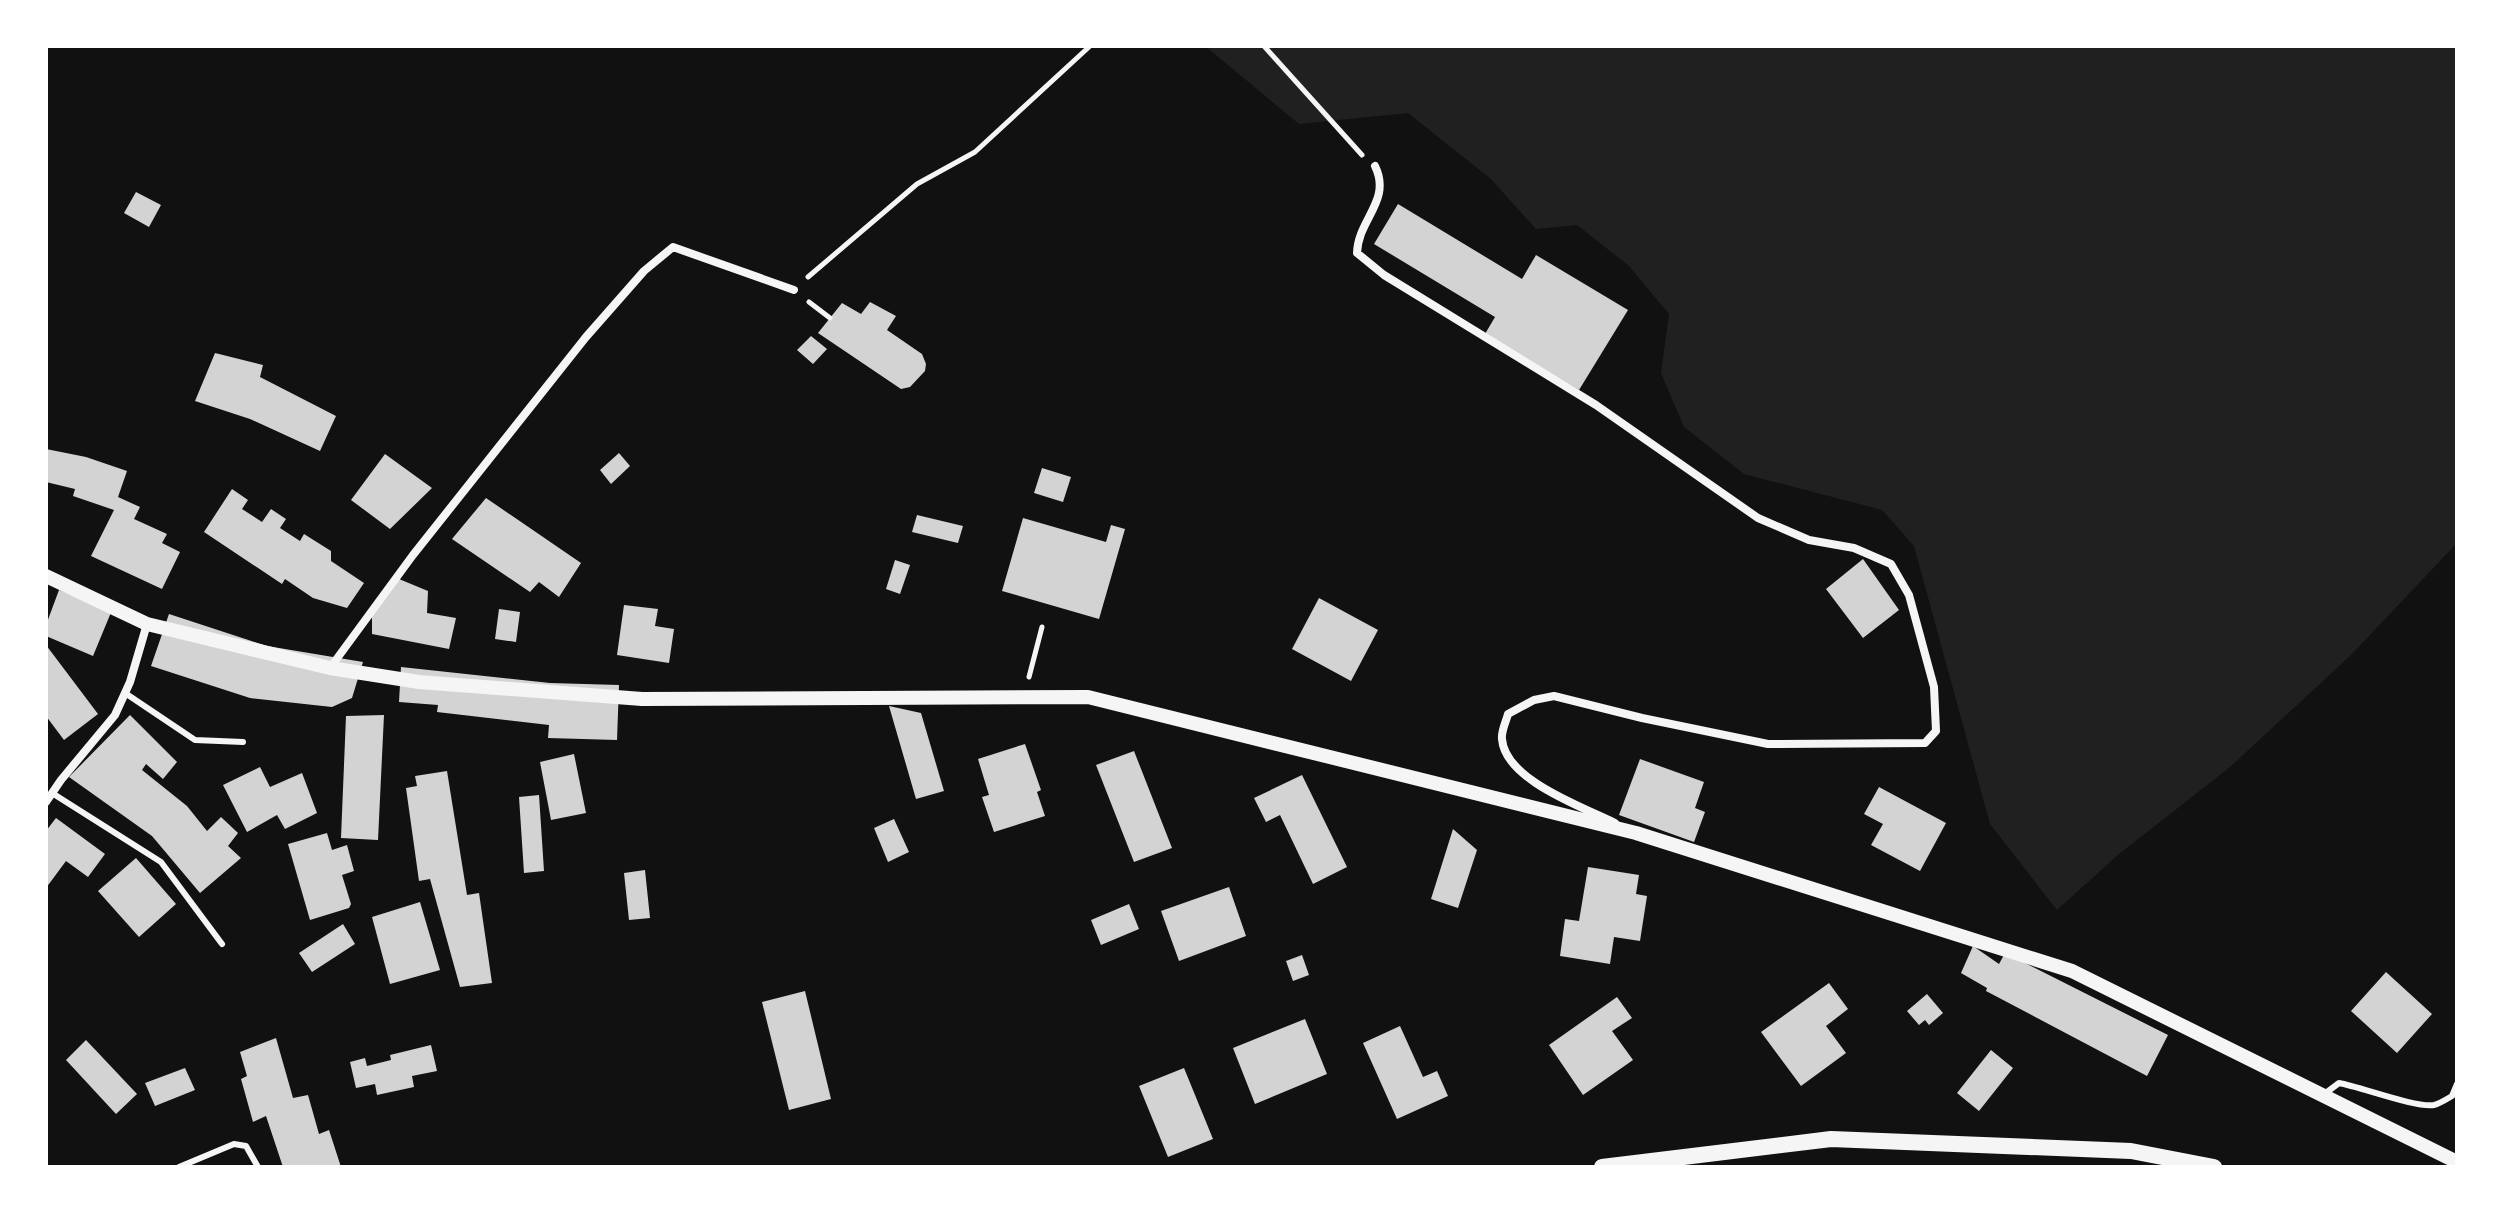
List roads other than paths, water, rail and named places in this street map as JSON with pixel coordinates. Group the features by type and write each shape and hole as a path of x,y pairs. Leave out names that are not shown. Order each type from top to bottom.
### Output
{"main road":[{"path":"1602,1167 1831,1139 2131,1151 2214,1167"}],"street":[{"path":"1375,166 1382,181 1378,198 1357,239 1357,253 1384,275 1596,405 1758,518 1809,540 1854,548 1891,564 1909,595 1934,687 1936,731 1925,743 1768,744 1554,696 1534,700 1508,714 1501,737 1505,754 1528,780 1636,833"},
{"path":"330,668 413,555 586,337 644,271 673,247 794,290"},
{"path":"46,576 147,624 330,668 419,682 642,699 1088,697 1636,833 2072,971 2457,1162"},
{"path":"46,802 115,715 147,624"}],"lane":[{"path":"125,693 195,740 243,742"},
{"path":"52,793 161,862 222,944"},
{"path":"2323,1095 2339,1083 2401,1100 2434,1105 2452,1096 2457,1084"},
{"path":"179,1167 234,1144 246,1146 258,1167"}]}
